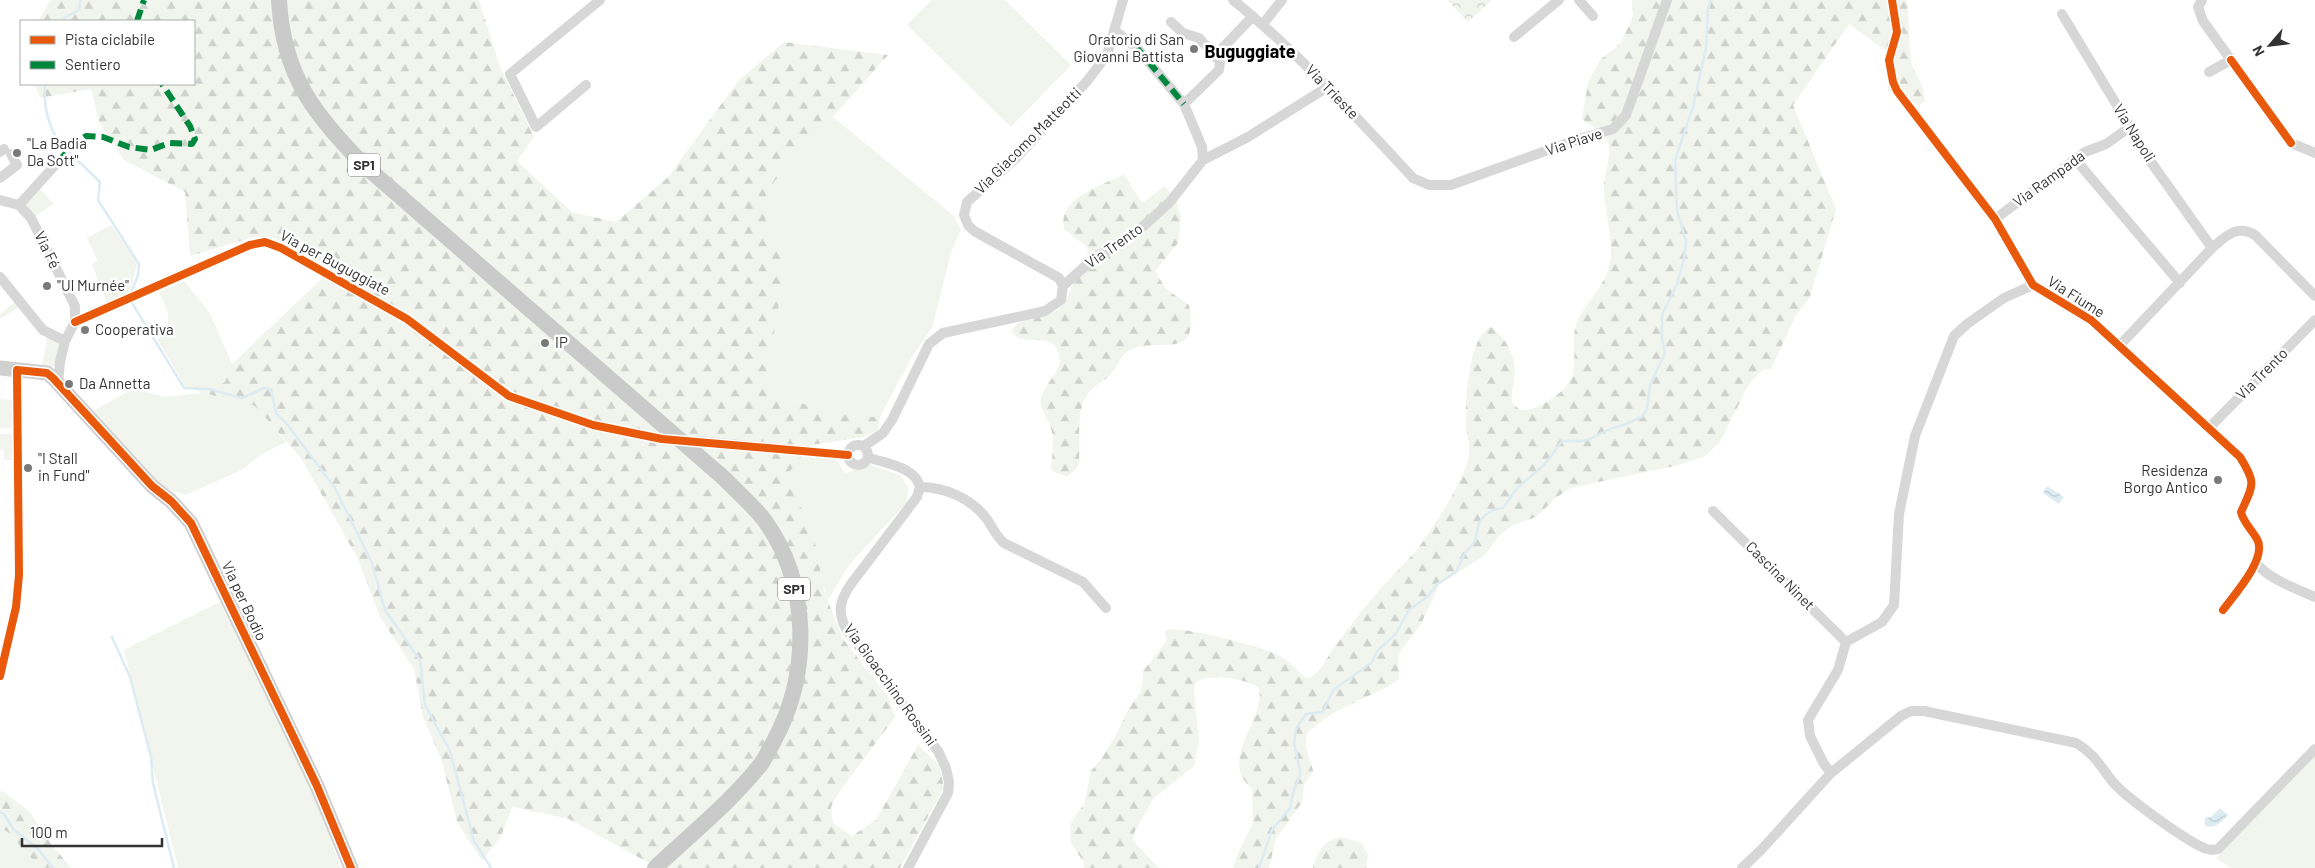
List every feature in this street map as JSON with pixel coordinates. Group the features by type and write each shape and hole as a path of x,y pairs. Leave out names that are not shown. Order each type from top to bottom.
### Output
{"main road":[{"name":"SP1","path":"279,0 280,27 292,65 307,100 332,133 372,172 725,479 764,520 780,546 791,571 801,629 798,676 786,720 762,763 731,796 655,868"}],"street":[{"path":"586,85 536,127 510,74 600,0"},
{"name":"Via Giacomo Matteotti","path":"1063,286 1059,278 974,230 968,225 964,215 967,202 1016,158 1088,80 1107,54 1123,0"},
{"name":"Via Trieste","path":"1233,0 1263,24 1315,75 1412,178 1428,185"},
{"path":"1514,37 1559,0"},
{"path":"1579,0 1593,16"},
{"name":"Via Piave","path":"1428,185 1451,185 1576,140 1613,129 1626,116 1667,0"},
{"name":"Via Fiume","path":"1892,0 1897,32 1890,60 1893,82 1911,110 1995,219 2033,285 2091,320 2240,457 2250,474 2252,487 2241,512 2259,543 2256,563"},
{"path":"2202,0 2198,8 2203,21 2231,60 2209,72"},
{"path":"1263,24 1281,1"},
{"name":"Via Napoli","path":"2062,14 2152,162 2212,248"},
{"path":"1214,56 1253,16"},
{"path":"1170,22 1183,33 1199,38 1220,62 1219,70 1184,104"},
{"path":"1114,30 1137,48 1184,104 1193,130 1202,147 1203,160"},
{"name":"Via Trento","path":"1063,286 1093,259 1138,231 1169,203 1203,160 1248,137 1326,88"},
{"name":"Via Rampada","path":"1995,219 2085,152 2106,144 2130,127"},
{"path":"2291,143 2315,153"},
{"path":"0,178 17,164 5,152"},
{"path":"2075,159 2180,283"},
{"path":"0,200 19,205 58,162"},
{"name":"Via Fé","path":"19,205 31,218 75,306 75,322"},
{"path":"2120,345 2212,248 2228,234 2237,230 2247,230 2256,235 2315,296"},
{"name":"Via per Buguggiate","path":"75,322 250,245 265,242 307,262 408,319 509,396 593,425 662,439"},
{"path":"0,277 43,330 66,341"},
{"path":"1831,773 1824,764 1810,736 1808,720 1838,670 1846,642 1882,622 1894,605 1899,514 1915,436 1954,336 1967,324 2004,298 2033,285"},
{"path":"848,455 853,446 864,446 883,433 892,420 929,344 943,333 1045,311 1061,300 1063,286"},
{"name":"Via Trento","path":"2209,428 2315,320"},
{"path":"58,383 60,362 66,341 75,322"},
{"path":"0,368 47,373 58,383"},
{"path":"0,676 16,607 19,575 17,370"},
{"name":"Via per Bodio","path":"58,383 152,486 192,523 317,786 351,868"},
{"path":"696,441 848,455"},
{"path":"848,455 851,461 857,464 864,463 868,457 868,451 864,446"},
{"path":"868,457 903,468 915,476 920,487 937,488 967,500 982,513 996,536 1004,543 1083,582 1106,608"},
{"name":"Via Gioacchino Rossini","path":"908,868 948,793 949,782 946,768 926,734 846,629 841,619 839,608 842,597 917,497 920,487"},
{"name":"Cascina Ninet","path":"1713,511 1846,642"},
{"path":"2223,610 2256,563 2286,584 2315,596"},
{"path":"1742,868 1762,850 1831,773 1901,716 1911,712 1924,711 2076,743 2089,751 2103,767 2113,783 2169,827 2209,850 2218,849 2315,749"}],"green space":[{"path":"51,0 479,0 500,67 534,137 517,161 572,212 616,222 668,177 739,80 784,42 888,55 822,129 802,143 767,192 764,210 768,232 782,255 782,287 765,383 773,396 855,417 880,417 878,430 863,437 811,445 786,476 813,532 824,591 843,639 888,697 895,717 837,795 831,807 833,823 852,836 876,820 918,745 939,765 944,787 900,868 658,868 569,819 512,807 501,836 482,861 457,822 441,758 423,717 414,669 380,617 358,559 301,458 255,406 204,393 225,382 232,364 333,268 274,238 254,237 190,256 185,192 124,160 99,122 91,89 41,98 34,85 195,85 195,20 39,20"},
{"path":"932,0 1005,0 1071,65 1011,127 907,25"},
{"path":"1447,0 1492,0 1468,22"},
{"path":"1632,0 1907,0 1911,64 1922,85 1925,101 1919,105 1888,90 1886,51 1849,24 1793,105 1836,209 1810,297 1796,315 1771,369 1765,369 1759,373 1749,384 1720,442 1704,457 1675,466 1570,488 1536,517 1511,526 1498,537 1485,555 1439,585 1421,624 1400,652 1398,662 1399,679 1387,687 1333,713 1309,731 1306,746 1313,771 1304,785 1302,802 1276,839 1269,868 1233,868 1238,853 1253,823 1252,789 1243,777 1239,765 1245,740 1256,713 1259,701 1259,688 1237,679 1219,677 1196,682 1194,689 1199,742 1194,766 1153,799 1135,831 1133,838 1135,843 1159,868 1084,868 1084,863 1071,843 1070,824 1084,804 1091,771 1101,759 1116,735 1128,710 1140,693 1143,671 1166,642 1165,630 1189,631 1257,647 1280,656 1307,678 1316,674 1370,601 1418,548 1459,483 1469,453 1466,427 1467,388 1477,343 1483,333 1491,327 1502,337 1510,350 1515,372 1512,403 1520,410 1535,408 1543,404 1559,393 1570,381 1574,368 1576,325 1604,280 1610,263 1611,252 1604,190 1609,145 1602,134 1582,119 1588,83 1600,60 1621,43 1633,16"},
{"path":"833,117 954,216 961,230 951,252 932,328 911,358 880,417 855,417 773,396 765,383 782,287 782,255 768,232 764,210 767,192 802,143 822,129"},
{"path":"1124,174 1142,203 1165,186 1177,202 1181,218 1178,243 1155,271 1166,289 1189,305 1191,323 1189,334 1184,341 1176,344 1144,346 1128,351 1110,375 1090,392 1084,401 1080,414 1079,462 1076,469 1067,477 1051,470 1052,432 1041,403 1043,392 1055,374 1060,361 1056,347 1046,341 1021,339 1012,331 1020,322 1047,315 1063,305 1085,262 1088,251 1087,247 1064,229 1064,218 1067,209 1083,194"},
{"path":"37,186 54,204 34,217 25,204"},
{"path":"111,225 137,264 129,295 107,303 92,264 98,261 87,238"},
{"path":"184,281 210,313 232,364 225,382 204,393 255,406 286,442 260,455 242,470 185,495 156,484 90,413 134,388 164,397 202,393 185,386 157,339 168,332 168,312 159,292"},
{"path":"15,302 19,307 0,319 0,314"},
{"path":"47,336 59,343 57,364 49,369 40,368 44,357"},
{"path":"0,399 14,400 13,428 0,428"},
{"path":"0,434 14,434 14,460 4,460 4,449 0,449"},
{"path":"801,457 836,459 845,473 870,465 900,475 908,487 907,502 849,565 828,600 786,476"},
{"path":"220,602 312,789 341,868 178,868 124,650"},
{"path":"2315,756 2315,868 2231,868 2216,858"},
{"path":"2,791 29,811 52,845 71,868 40,868 9,833 0,827 0,792"},
{"path":"0,827 9,833 40,868 0,868"},
{"path":"1342,837 1362,843 1368,855 1366,868 1313,868 1319,852 1326,843"}],"water":[{"path":"2047,486 2064,497 2059,504 2043,493"},
{"path":"2220,808 2228,815 2215,826 2205,826 2205,818 2211,817"}],"waterway":[{"path":"62,20 79,9 80,0"},
{"path":"1259,868 1272,830 1290,808 1294,789 1300,776 1294,744 1296,729 1306,714 1323,712 1333,690 1371,663 1378,650 1395,635 1409,610 1428,596 1437,584 1456,572 1464,555 1475,541 1479,523 1485,515 1493,510 1503,508 1517,488 1544,465 1562,441 1590,439 1643,416 1647,409 1650,385 1665,353 1662,338 1662,315 1677,284 1684,259 1686,242 1677,210 1675,160 1693,107 1706,48 1708,9 1711,0"},
{"path":"45,85 48,119 55,135 65,149"},
{"path":"70,153 100,182 98,200 139,264 138,275 131,293"},
{"path":"132,303 184,388 209,389 242,398 264,388 271,389 276,413 286,423 335,488 372,563 385,610 420,660 425,705 450,751 474,841 491,868"},
{"path":"112,637 130,677 151,757 153,783 174,868"},
{"path":"0,812 4,814 14,830 38,849 53,868"}],"marked path":[{"path":"137,20 144,0"},
{"path":"1137,48 1184,104"},
{"path":"58,162 72,146 86,136 103,137 129,147 151,150 169,143 192,144 195,139 190,126 163,85"}],"cycle path":[{"path":"1892,0 1897,32 1889,60 1893,82 1897,91 1995,219 2033,285 2091,320 2240,457 2249,473 2251,479 2250,490 2241,512 2257,539 2259,547 2258,556 2248,576 2223,610"},
{"path":"2231,60 2291,143"},
{"path":"75,322 250,245 265,242 281,248 407,319 509,396 593,425 662,439 848,455"},
{"path":"0,676 16,607 19,575 17,370 47,373 152,486 171,501 191,523 317,786 351,868"}],"place":[{"name":"Oratorio di San Giovanni Battista","path":"1194,49"},
{"name":"\"La Badia Da Sott\"","path":"17,153"},
{"name":"\"Ul Murnée\"","path":"47,286"},
{"name":"Cooperativa","path":"85,330"},
{"name":"IP","path":"545,343"},
{"name":"Da Annetta","path":"69,384"},
{"name":"\"I Stall in Fund\"","path":"28,468"},
{"name":"Residenza Borgo Antico","path":"2218,480"}],"district":[{"name":"Buguggiate","path":"1250,52"}]}
